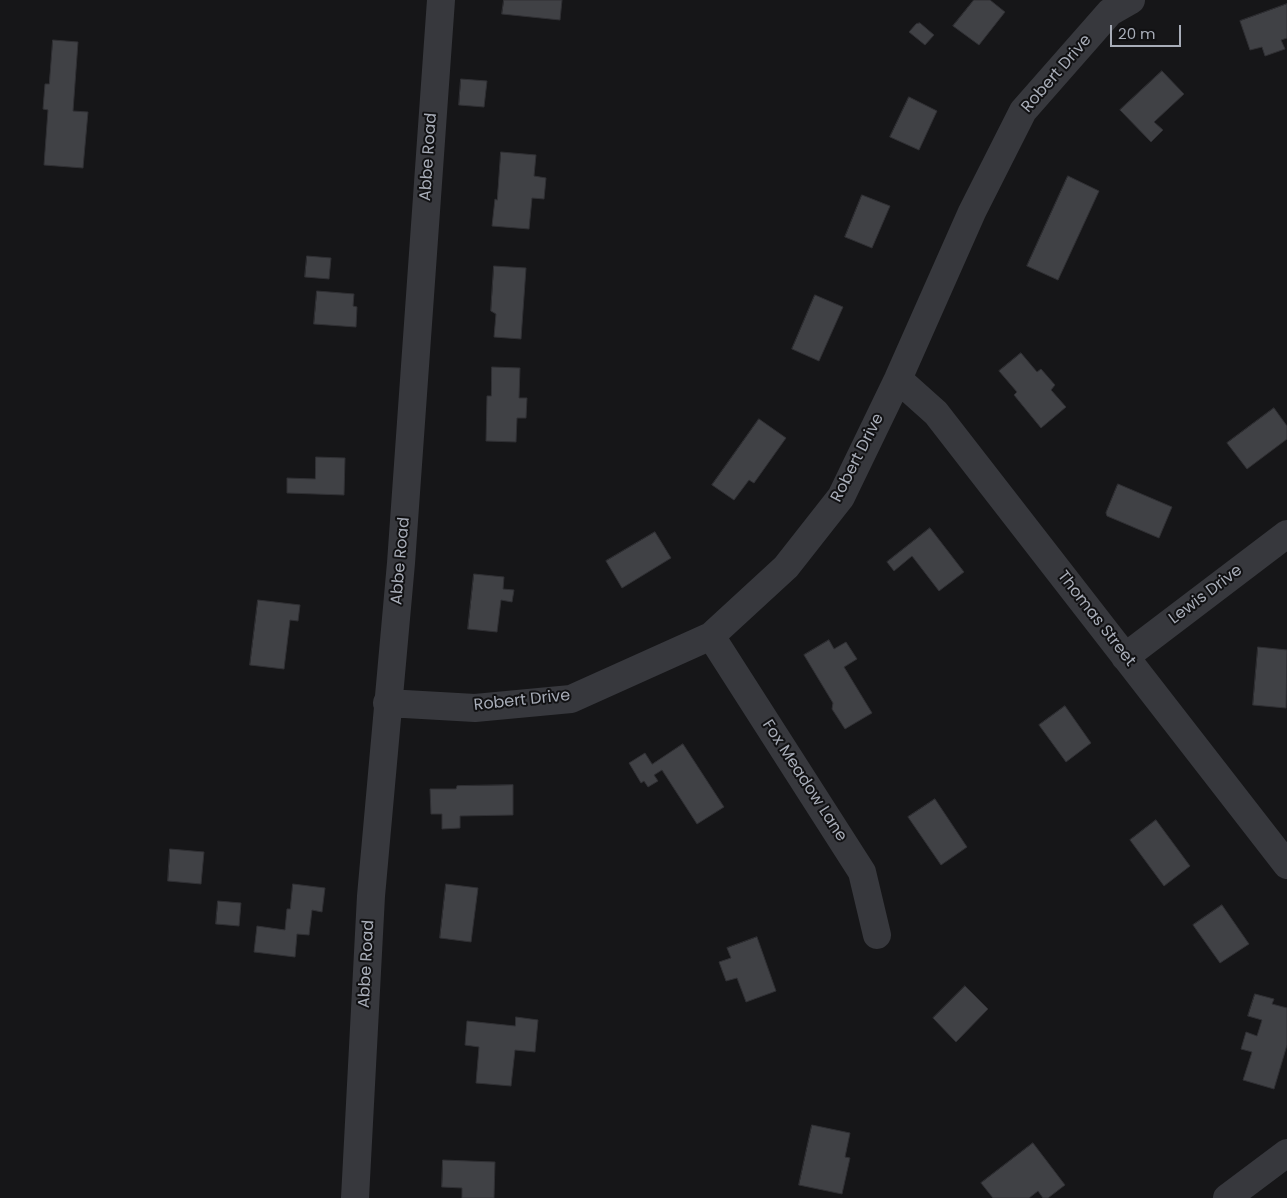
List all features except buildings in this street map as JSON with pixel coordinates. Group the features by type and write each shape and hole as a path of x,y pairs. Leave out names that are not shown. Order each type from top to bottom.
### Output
{"street":[{"name":"Abbe Road","path":"355,1198 371,896 402,553 441,0"},
{"name":"Robert Drive","path":"387,703 475,708 571,699 711,636 786,568 841,497 898,379 972,212 1023,111 1110,12 1131,0"},
{"name":"Thomas Street","path":"898,379 936,413 1287,865"},
{"name":"Lewis Drive","path":"1125,657 1287,534"},
{"name":"Fox Meadow Lane","path":"711,636 862,872 877,935"},
{"path":"1227,1198 1287,1153"}]}
